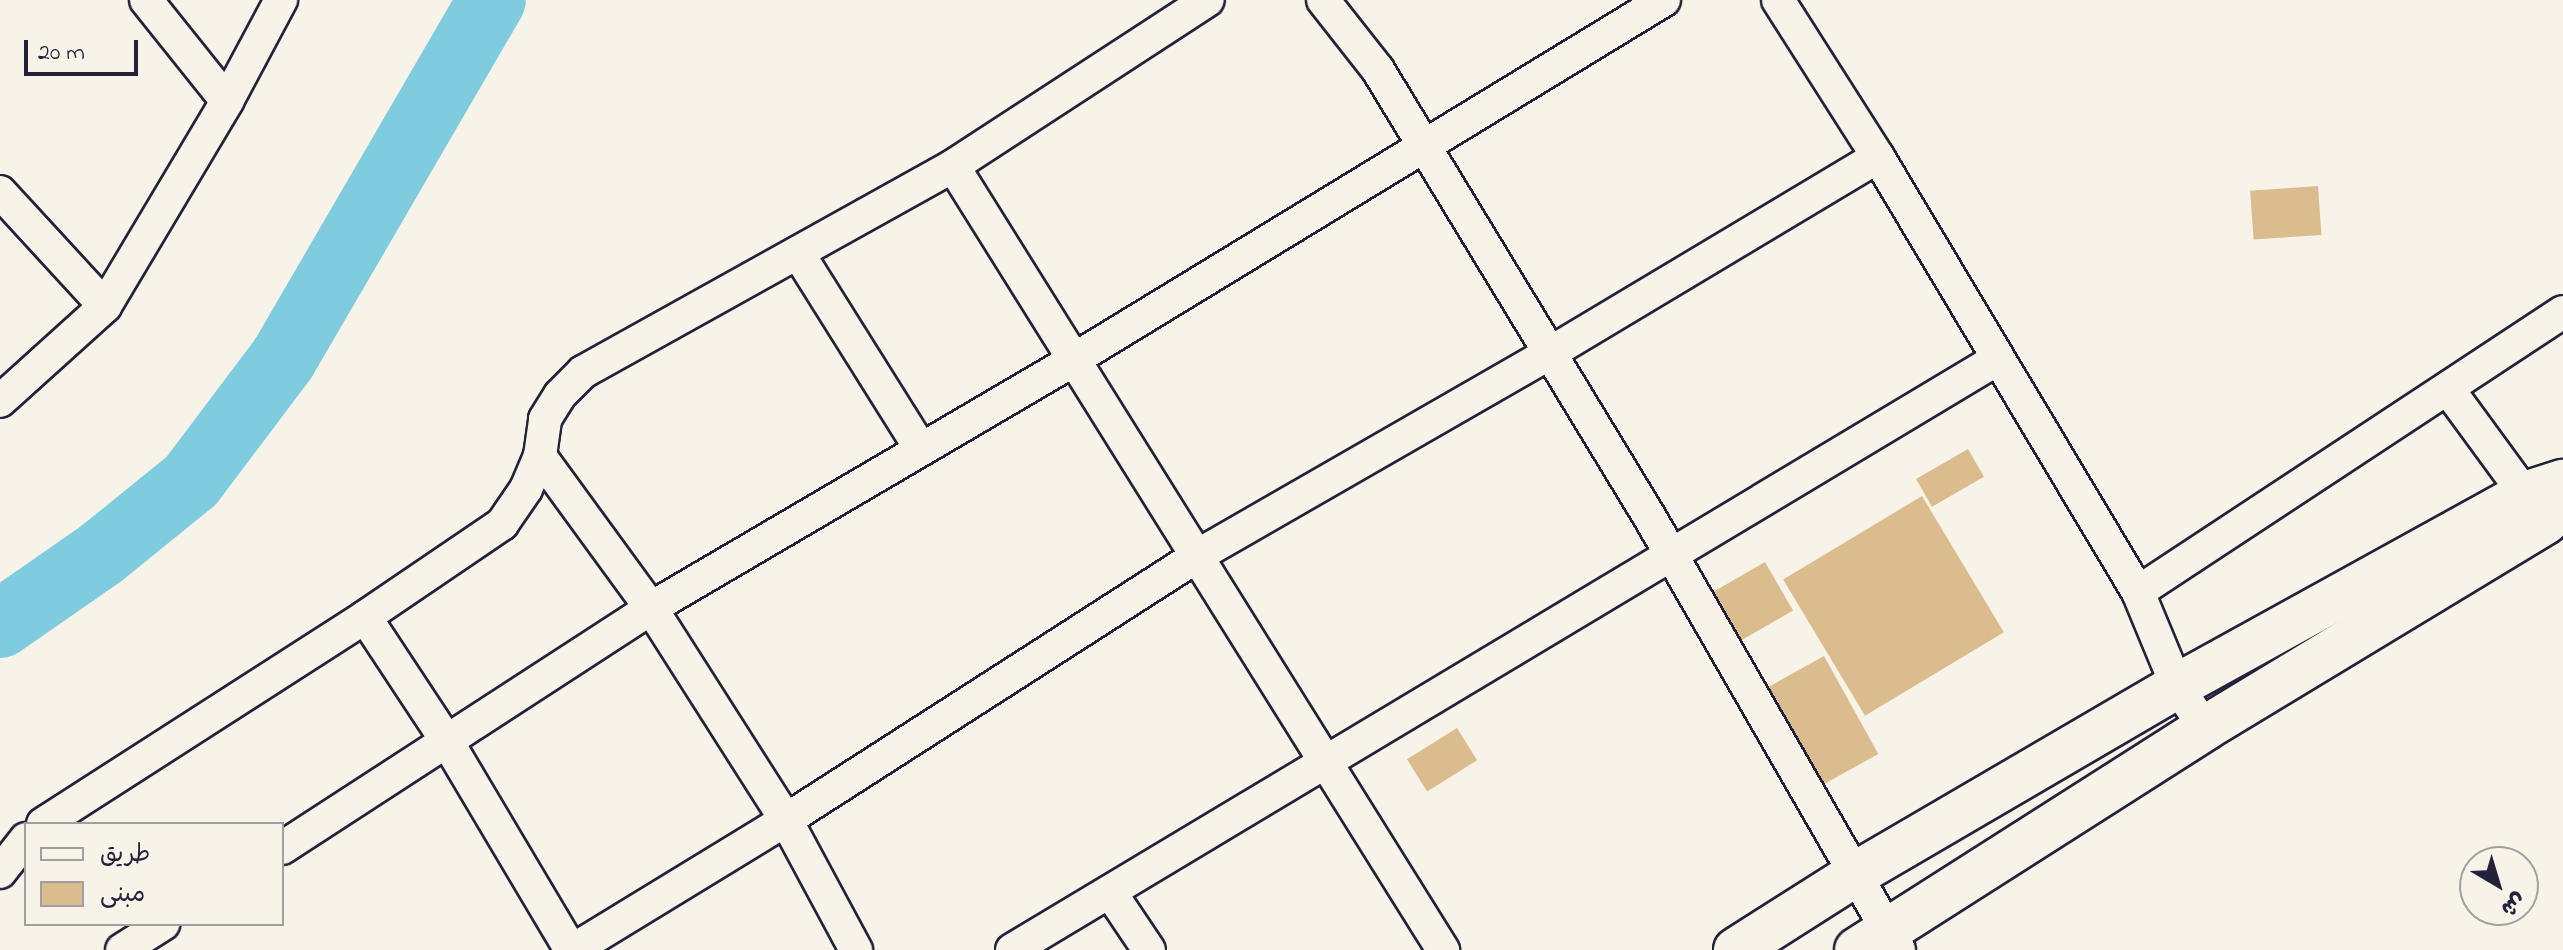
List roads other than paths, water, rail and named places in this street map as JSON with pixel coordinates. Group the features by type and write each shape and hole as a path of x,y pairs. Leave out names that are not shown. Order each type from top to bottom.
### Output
{"main road":[{"path":"1736,950 1854,875 2177,686 2549,501"},
{"path":"1881,944 2549,501"}],"street":[{"path":"146,0 227,101"},
{"path":"0,401 105,306 227,101 281,0"},
{"path":"46,822 365,617 502,524 526,489 540,456 545,419 560,395 583,372 953,166 1208,0"},
{"path":"1323,0 1378,70 1672,557 1854,875 1881,944"},
{"path":"284,847 448,743 651,608 1073,360 1664,0"},
{"path":"1778,0 1878,157 1996,360 2138,592 2177,686 2205,728"},
{"path":"365,617 448,743 572,950 786,820 1197,556 1550,353 1878,157"},
{"path":"953,166 1443,950"},
{"path":"0,192 105,306"},
{"path":"798,253 921,449"},
{"path":"2138,592 2563,312"},
{"path":"1012,950 1996,360"},
{"path":"2448,389 2549,501"},
{"path":"540,456 651,608 786,820 856,950"},
{"path":"0,872 24,842"},
{"path":"1110,892 1149,950"},
{"path":"122,950 160,926"}],"waterway":[{"path":"0,624 102,553 191,481 283,359 492,0"}]}
